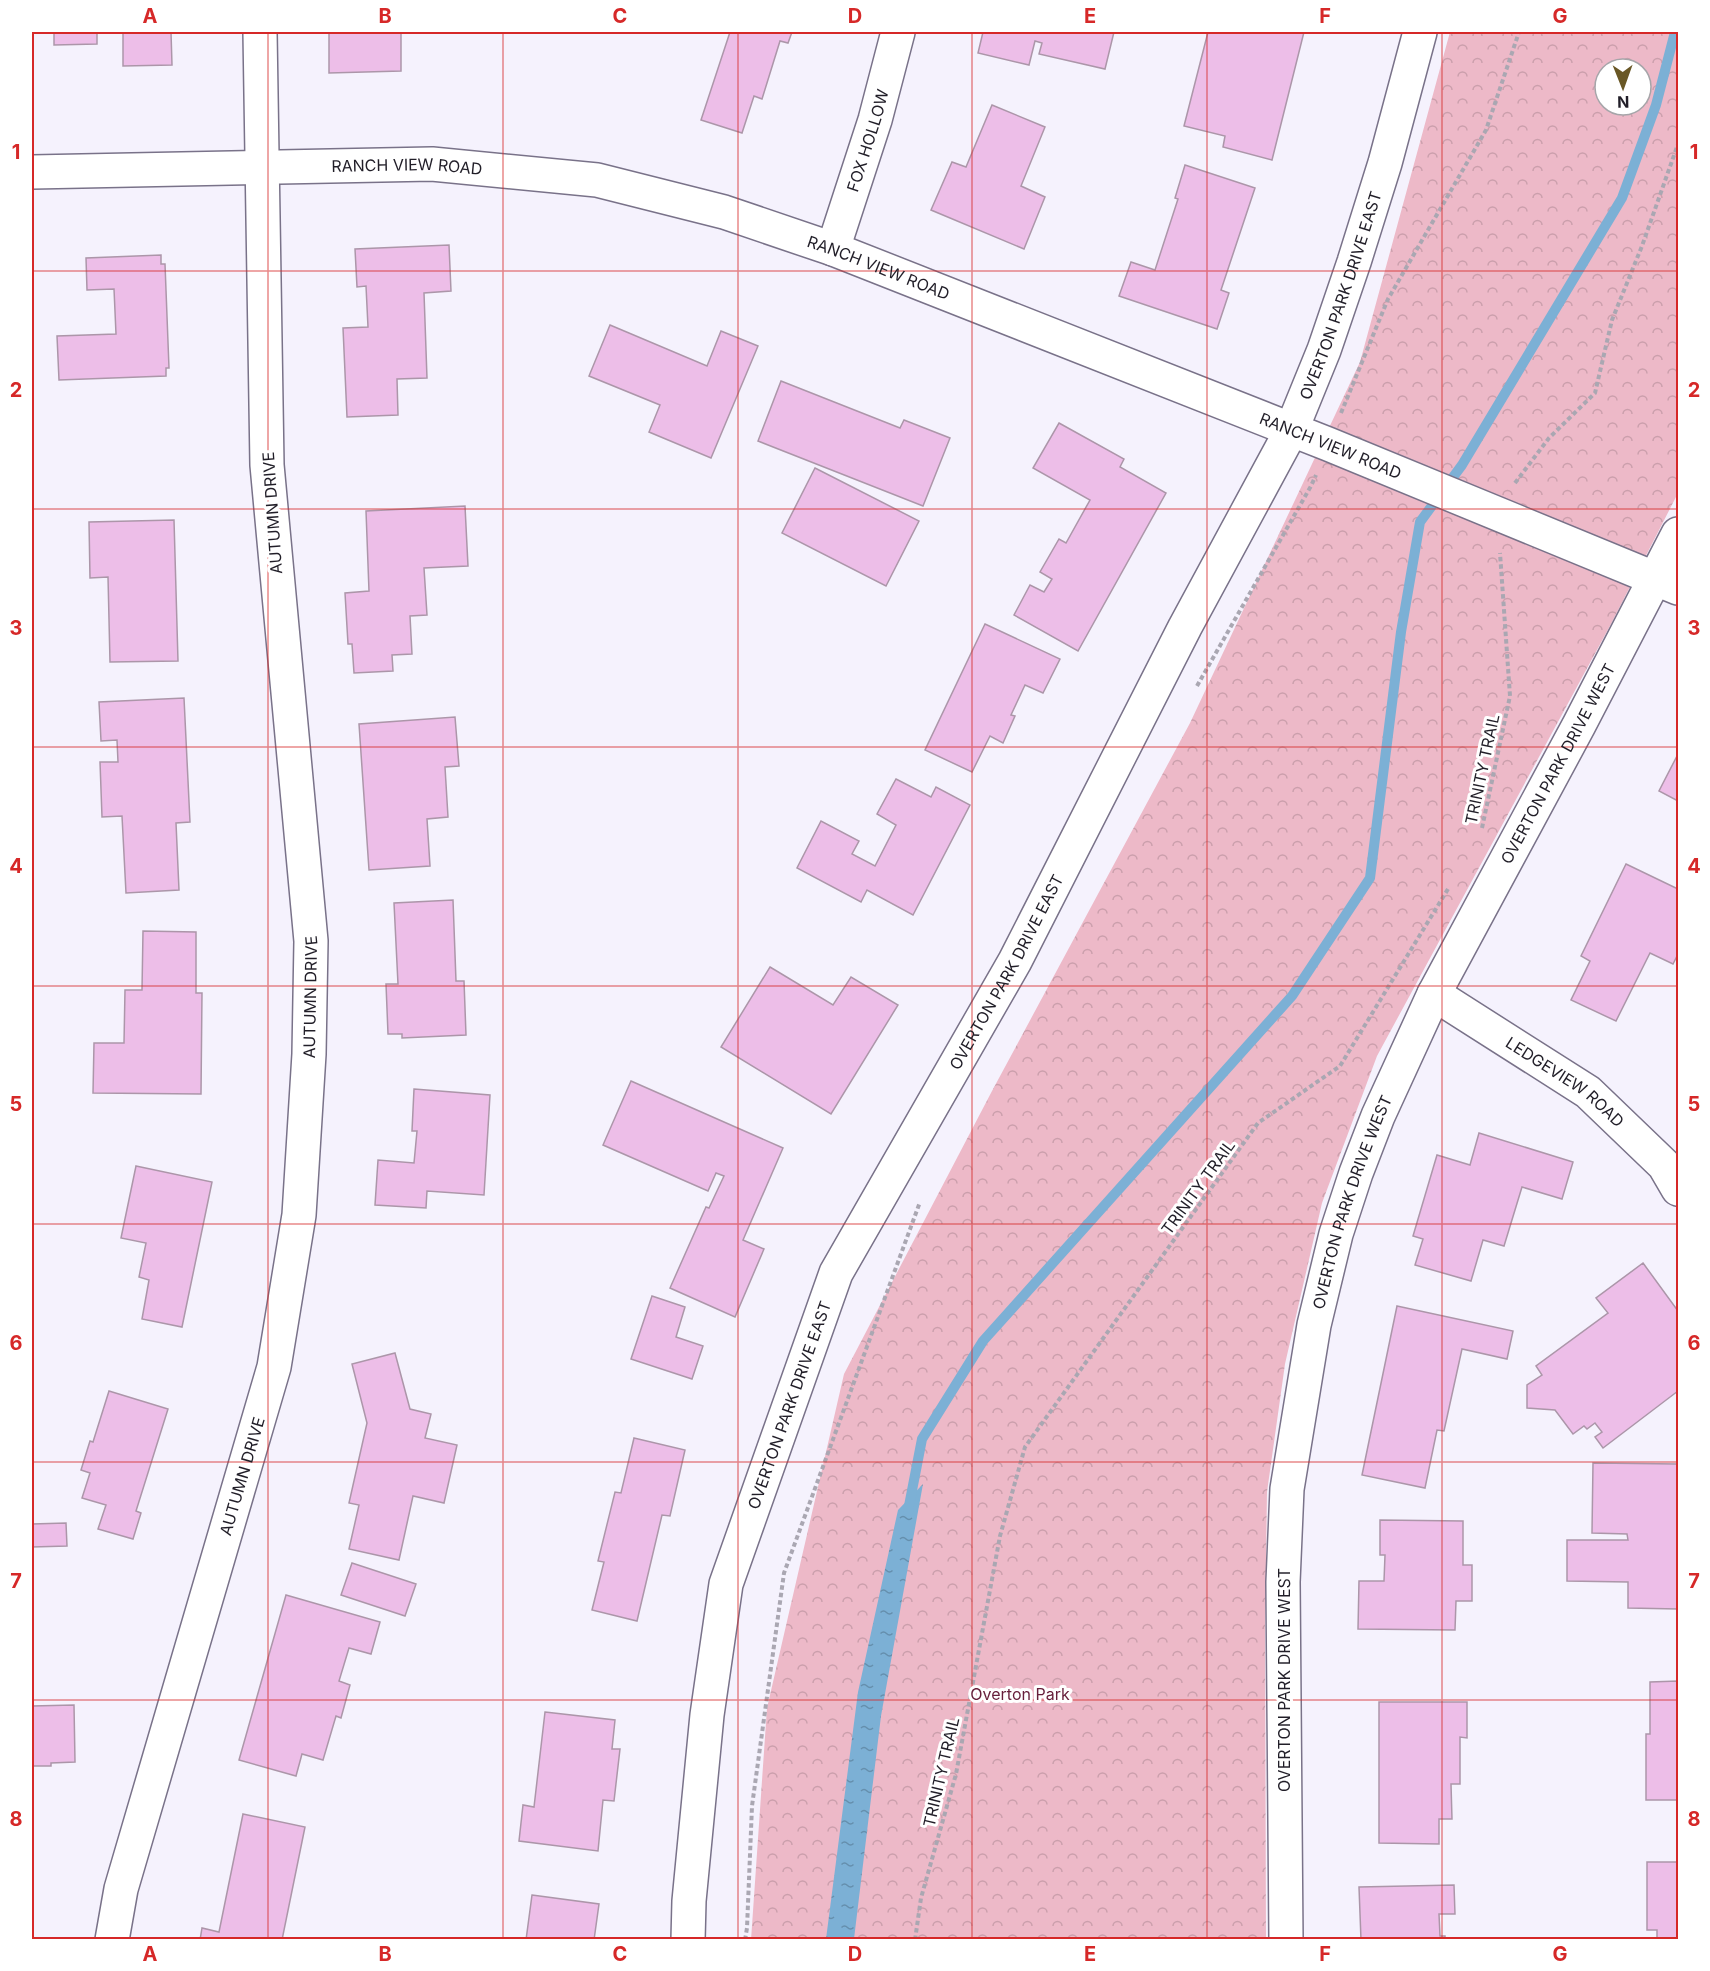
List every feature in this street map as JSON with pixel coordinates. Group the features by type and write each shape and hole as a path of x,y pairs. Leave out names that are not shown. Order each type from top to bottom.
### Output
{"street":[{"name":"AUTUMN DRIVE","path":"112,1940 121,1889 273,1367 299,1215 309,1053 310,941 267,465 260,32"},
{"name":"FOX HOLLOW","path":"833,249 874,120 898,32"},
{"name":"OVERTON PARK DRIVE EAST","path":"688,1940 689,1901 707,1715 726,1584 836,1273 1015,961 1185,627 1291,431 1324,350 1354,262 1385,163 1420,32"},
{"name":"RANCH VIEW ROAD","path":"32,172 432,164 597,180 724,212 833,249 1328,444 1667,584"},
{"name":"OVERTON PARK DRIVE WEST","path":"1286,1940 1283,1582 1287,1489 1314,1325 1336,1234 1378,1116 1434,994 1667,584 1678,534"},
{"name":"LEDGEVIEW ROAD","path":"1434,994 1588,1092 1664,1165 1678,1190"}],"path":[{"path":"1195,690 1311,486 1388,299 1486,130 1519,32"},
{"path":"1493,511 1549,438 1595,393 1612,320 1642,246 1678,144"},
{"name":"TRINITY TRAIL","path":"1481,835 1510,696 1493,511"},
{"name":"TRINITY TRAIL","path":"915,1940 921,1898 956,1774 1000,1536 1025,1447 1258,1123 1340,1066 1450,885"},
{"path":"745,1940 752,1806 784,1573 920,1201"}],"green space":[{"name":"Overton Park","path":"1450,32 1678,32 1678,493 1611,624 1377,1056 1322,1203 1285,1364 1267,1492 1266,1939 751,1940 767,1708 844,1374 992,1091 1190,723 1360,362"}],"water":[{"path":"923,1484 881,1716 854,1939 826,1939 858,1692 898,1510"}],"building":[{"path":"54,32 97,32 97,44 54,45"},
{"path":"123,32 171,32 172,65 123,66"},
{"path":"329,32 401,32 401,71 329,73"},
{"path":"730,32 792,32 788,43 780,41 762,99 754,96 742,133 701,120"},
{"path":"983,32 1114,32 1105,69 1039,54 1042,43 1035,41 1029,65 978,53"},
{"path":"1208,32 1304,32 1272,160 1223,147 1225,136 1184,126"},
{"path":"992,105 1045,127 1021,186 1045,197 1024,249 931,210 952,162 966,167"},
{"path":"1185,165 1255,188 1221,290 1229,293 1217,329 1119,296 1131,262 1155,270 1178,199 1175,198"},
{"path":"449,245 451,291 424,293 427,378 397,379 398,415 347,417 343,328 368,327 366,286 357,287 355,249"},
{"path":"161,255 161,264 165,264 169,368 166,368 166,376 59,380 57,336 116,334 114,289 87,290 86,258"},
{"path":"610,325 707,366 721,331 758,346 711,458 649,432 660,405 589,376"},
{"path":"781,381 900,428 904,420 950,438 923,506 758,441"},
{"path":"1059,423 1124,459 1120,467 1166,493 1078,651 1014,615 1030,585 1044,592 1052,579 1040,572 1059,539 1066,543 1090,500 1033,468"},
{"path":"815,468 919,521 886,586 782,533"},
{"path":"465,506 468,566 424,568 427,615 410,616 412,654 392,655 393,671 354,673 352,644 348,644 345,593 369,591 366,511"},
{"path":"174,520 178,661 110,662 108,577 90,578 89,522"},
{"path":"985,624 1060,659 1043,693 1025,685 1011,715 1015,716 1003,743 990,736 972,772 925,750"},
{"path":"184,698 190,822 176,823 179,890 126,893 122,816 102,817 100,762 118,762 117,740 101,741 99,702"},
{"path":"455,717 459,766 445,767 448,817 427,819 430,866 369,870 359,724"},
{"path":"1678,754 1678,801 1659,791"},
{"path":"896,779 931,797 936,787 970,805 913,915 867,890 861,902 797,868 821,821 859,841 852,854 875,866 896,825 877,814"},
{"path":"1626,864 1678,889 1678,954 1673,964 1650,953 1616,1021 1571,1000 1590,961 1581,956"},
{"path":"453,900 456,981 464,981 466,1035 402,1038 402,1034 388,1034 386,984 398,984 394,903"},
{"path":"143,931 196,932 196,993 202,993 201,1094 93,1093 94,1043 124,1043 125,990 142,990"},
{"path":"770,967 833,1005 851,977 898,1005 831,1114 721,1047"},
{"path":"631,1081 783,1148 743,1240 764,1249 735,1317 670,1288 706,1207 709,1208 724,1176 716,1173 708,1191 603,1145"},
{"path":"414,1089 490,1095 484,1195 427,1191 426,1208 375,1205 378,1160 414,1163 417,1131 412,1131"},
{"path":"1479,1133 1573,1162 1562,1199 1522,1187 1504,1246 1483,1240 1471,1281 1415,1265 1423,1239 1413,1236 1437,1155 1470,1165"},
{"path":"136,1166 212,1182 182,1327 142,1319 149,1280 139,1277 146,1243 121,1238"},
{"path":"1643,1263 1678,1311 1678,1391 1603,1448 1595,1437 1602,1432 1595,1423 1587,1429 1584,1426 1573,1434 1555,1410 1527,1408 1527,1385 1542,1375 1536,1366 1608,1313 1596,1298"},
{"path":"652,1296 685,1307 676,1337 703,1346 692,1379 631,1359"},
{"path":"1397,1306 1513,1331 1507,1359 1462,1349 1444,1431 1437,1430 1425,1488 1362,1475"},
{"path":"395,1353 410,1409 431,1414 425,1438 457,1445 444,1503 413,1496 399,1560 349,1549 359,1505 349,1503 367,1423 352,1364"},
{"path":"109,1391 168,1409 136,1511 141,1513 133,1539 98,1529 106,1505 82,1498 90,1473 81,1470 90,1441 93,1442"},
{"path":"634,1438 685,1450 670,1516 662,1515 637,1621 592,1610 604,1562 598,1561 615,1492 621,1493"},
{"path":"1593,1463 1678,1464 1678,1609 1628,1608 1628,1582 1567,1581 1567,1540 1628,1540 1627,1534 1592,1533"},
{"path":"1380,1520 1463,1521 1463,1565 1472,1565 1472,1601 1456,1601 1455,1630 1358,1629 1359,1581 1384,1581 1385,1555 1380,1555"},
{"path":"66,1523 67,1546 32,1547 32,1524"},
{"path":"352,1563 416,1584 405,1616 341,1595"},
{"path":"286,1595 380,1622 371,1654 349,1648 339,1681 350,1685 341,1718 336,1716 323,1760 302,1754 296,1776 239,1760"},
{"path":"1678,1681 1678,1800 1646,1800 1646,1734 1650,1734 1650,1682"},
{"path":"1379,1702 1467,1702 1467,1738 1460,1737 1460,1784 1451,1784 1452,1819 1439,1819 1439,1844 1379,1843"},
{"path":"74,1705 75,1762 32,1766 32,1706"},
{"path":"545,1712 615,1720 612,1749 620,1749 614,1801 603,1800 598,1851 519,1841 523,1805 534,1807"},
{"path":"243,1814 305,1827 282,1940 200,1940 202,1928 219,1932"},
{"path":"1647,1862 1678,1862 1678,1940 1657,1940 1657,1930 1647,1930"},
{"path":"1454,1885 1455,1914 1439,1914 1440,1936 1445,1936 1445,1940 1361,1940 1359,1887"},
{"path":"532,1895 599,1904 594,1940 526,1940"}],"waterway":[{"path":"908,1511 922,1439 983,1341 1292,996 1370,878 1401,632 1420,522 1462,465 1622,198 1656,105 1675,32"}]}
